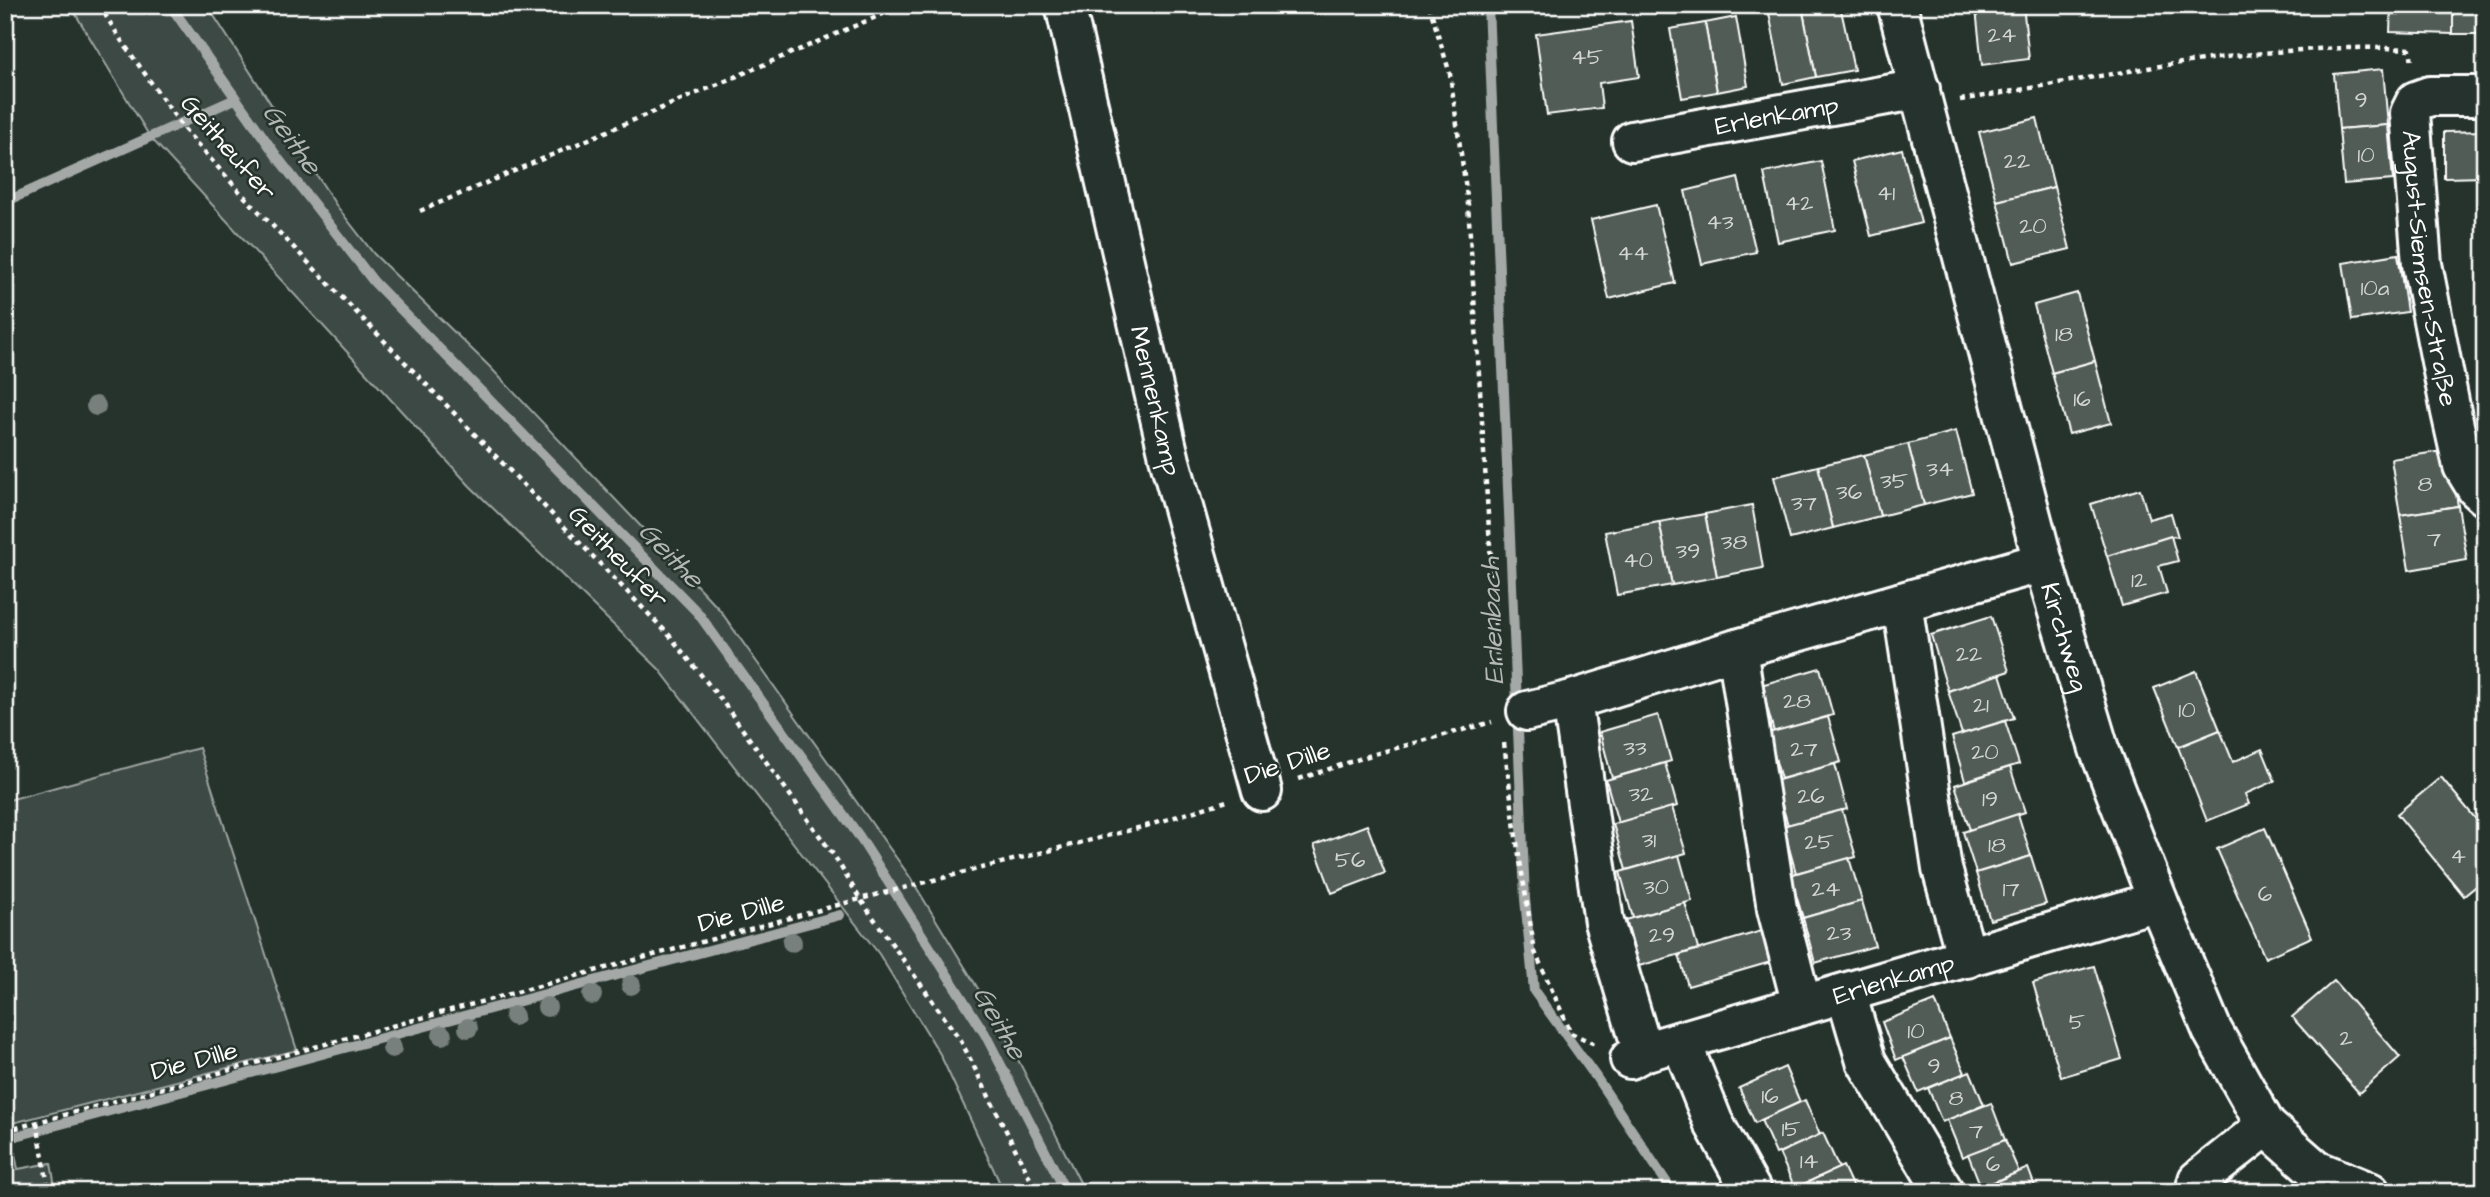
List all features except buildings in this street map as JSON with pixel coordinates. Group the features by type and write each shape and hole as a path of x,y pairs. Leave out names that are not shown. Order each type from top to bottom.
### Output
{"street":[{"name":"Mennenkamp","path":"1065,5 1170,461 1262,791"},
{"name":"Kirchweg","path":"1897,5 2043,562 2099,748 2158,901 2212,1030 2266,1126 2316,1170 2371,1192"},
{"name":"August-Siemsen-Straße","path":"2485,96 2430,96 2416,100 2410,113 2422,264 2463,466 2477,489 2485,496"},
{"name":"Erlenkamp","path":"1632,141 1923,97"},
{"path":"1509,712 1572,700 1737,649 2043,562"},
{"path":"1902,602 1942,869 1967,957"},
{"path":"1737,649 1777,909 1802,1005"},
{"path":"1572,700 1604,922 1637,1056"},
{"name":"Erlenkamp","path":"1637,1056 2158,901"},
{"path":"1846,993 1866,1061 1944,1192"},
{"path":"1681,1041 1713,1122 1752,1192"},
{"path":"2195,1192 2198,1180 2266,1126"}],"path":[{"name":"Geitheufer","path":"99,5 184,129 239,191 669,635 722,701 835,857 860,899 961,1041 1037,1192"},
{"path":"420,211 904,5"},
{"path":"1429,5 1450,74 1468,204 1509,712 1516,837 1535,951 1571,1033 1637,1056"},
{"path":"1923,97 2219,57 2367,47 2410,49 2416,100"},
{"name":"Die Dille","path":"5,1131 860,899 1146,826 1371,755 1486,724"},
{"path":"37,1122 49,1192"}],"shaded area":[{"path":"70,5 207,5 336,205 374,254 489,366 719,609 910,877 1002,1028 1085,1192 1004,1192 940,1054 879,954 659,669 470,486 150,137"},
{"path":"199,748 297,1050 5,1125 5,801"},
{"path":"11,1135 18,1169 51,1163 56,1192 5,1192 5,1137"}],"waterway":[{"name":"Geithe","path":"170,5 278,158 374,282 698,613 859,836 985,1034 1066,1192"},
{"name":"Erlenbach","path":"1488,5 1525,899 1534,991 1673,1192"},
{"path":"5,202 235,99"},
{"path":"5,1139 840,915"}]}
